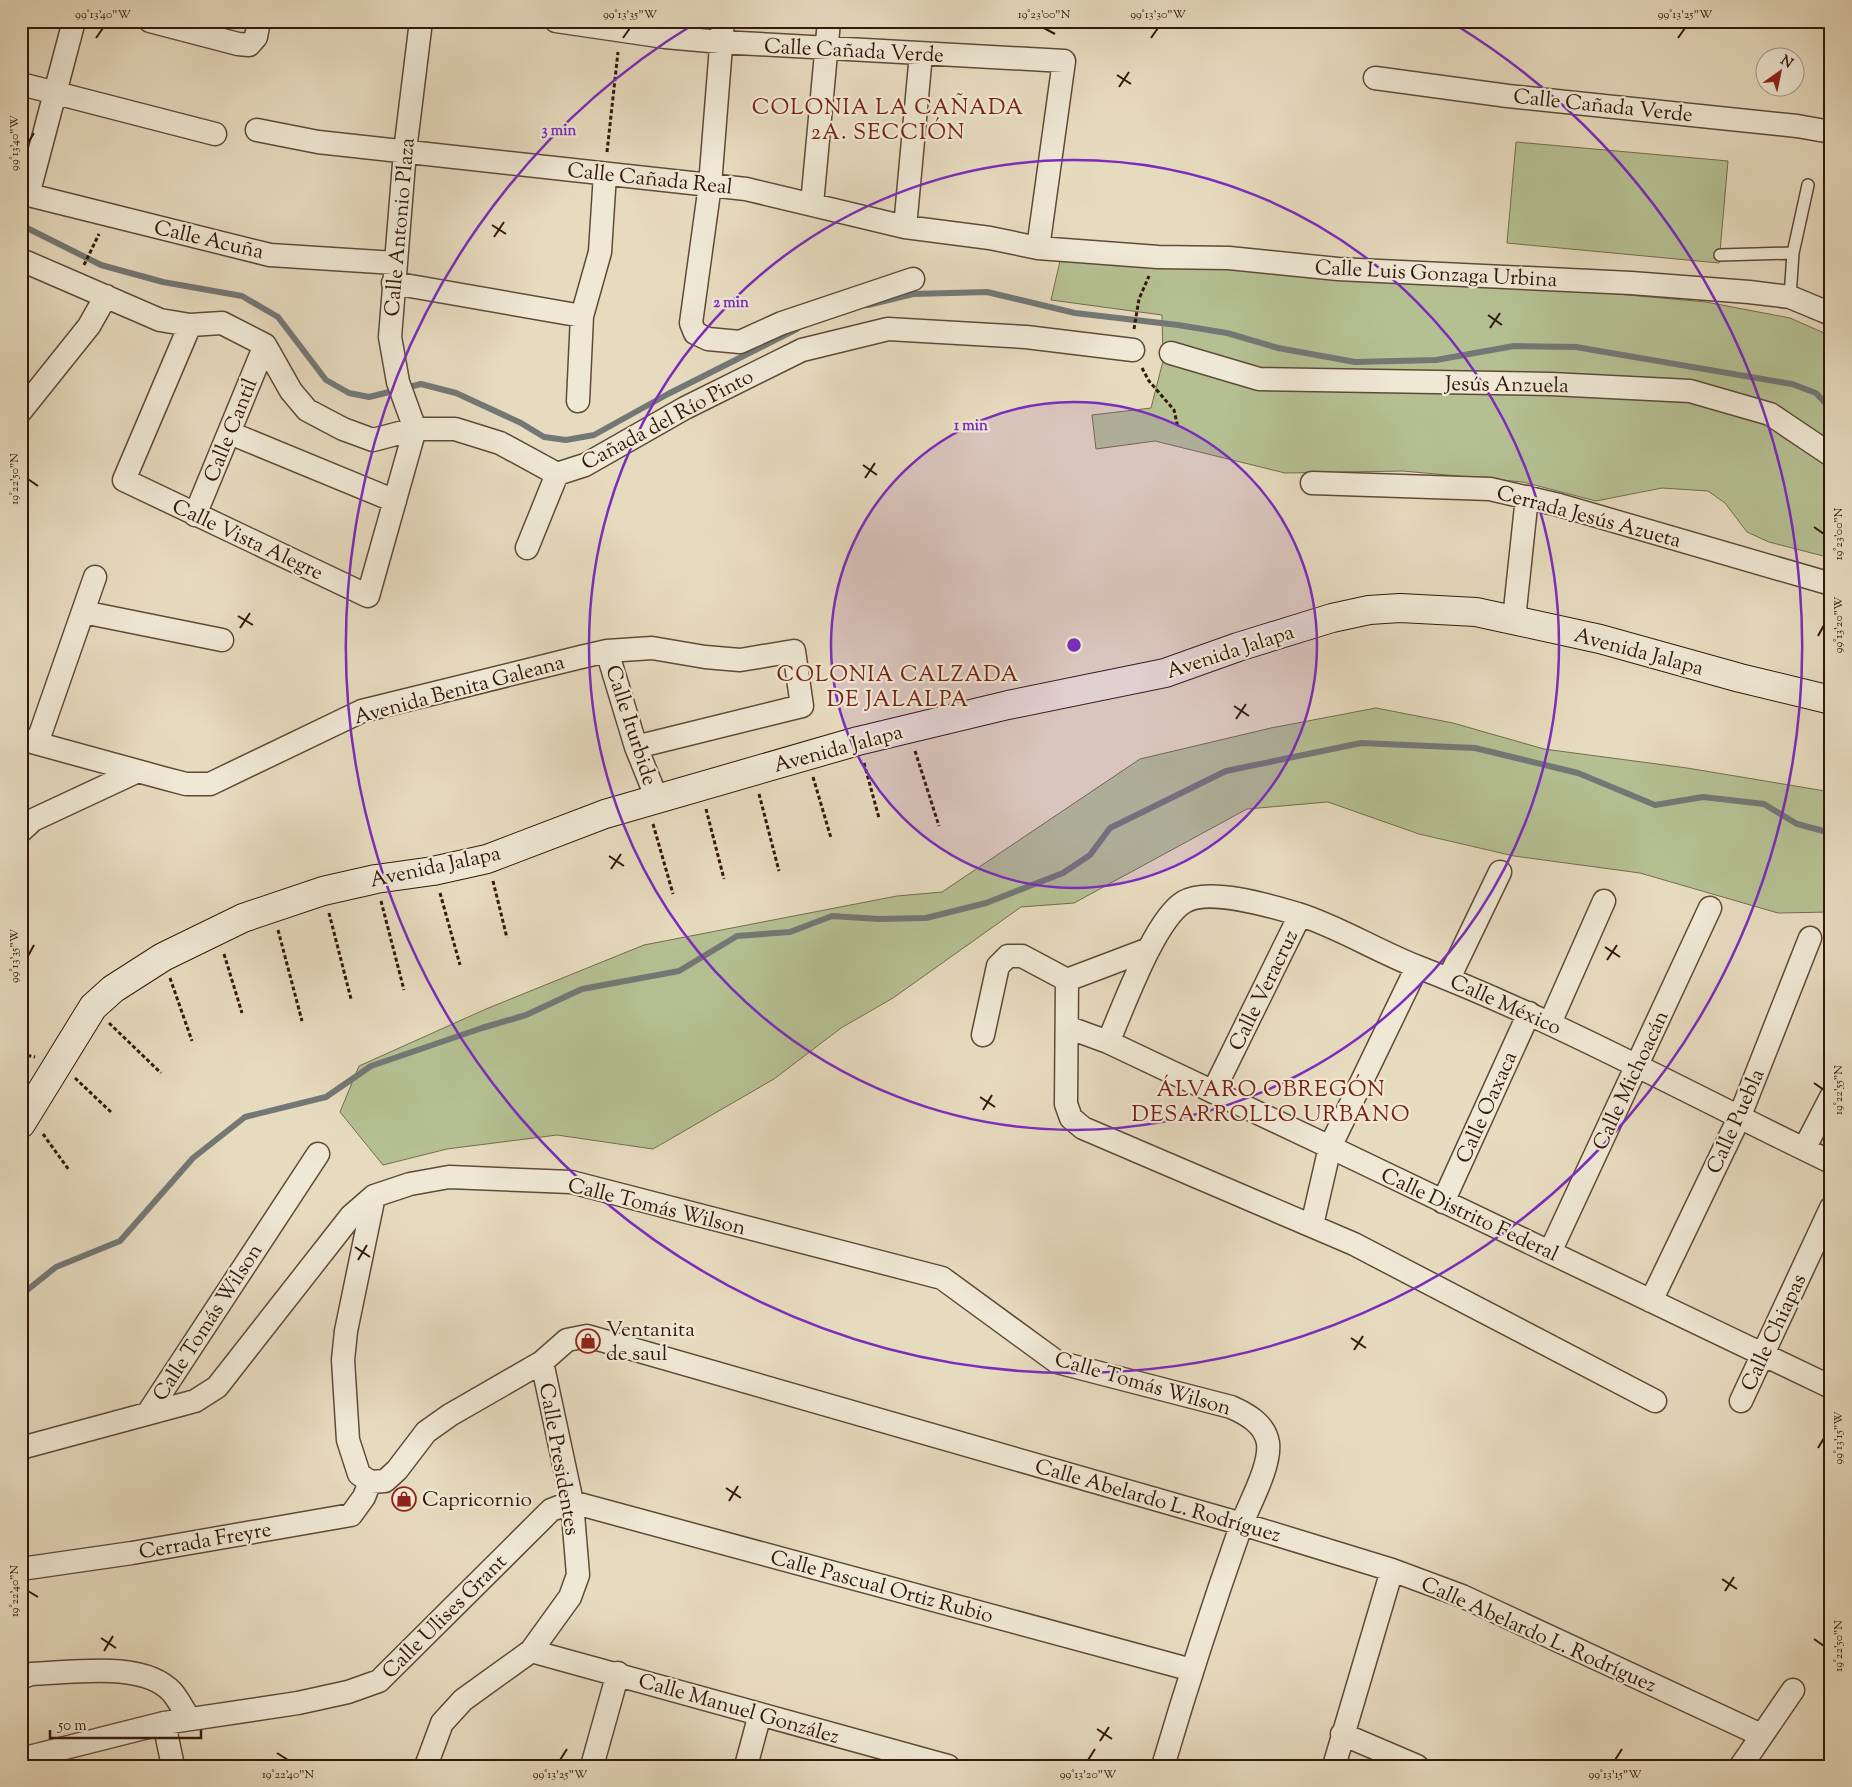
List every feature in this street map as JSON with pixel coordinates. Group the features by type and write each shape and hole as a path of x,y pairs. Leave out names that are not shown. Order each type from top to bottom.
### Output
{"street":[{"path":"24,194 74,21"},
{"path":"150,21 238,44 249,45 256,37 259,21"},
{"name":"Calle Antonio Plaza","path":"415,428 398,382 390,345 394,273 405,151 421,21"},
{"name":"Calle Cañada Verde","path":"556,21 620,31 722,32 826,50 1064,61 1038,248"},
{"path":"812,204 829,21"},
{"path":"722,32 710,185 691,323 695,333 708,339 740,342 782,323 913,279"},
{"path":"905,226 922,54"},
{"name":"Calle Cañada Verde","path":"1376,78 1508,96 1797,126 1831,132"},
{"path":"21,84 215,134"},
{"name":"Calle Cañada Real","path":"257,130 318,142 746,189 905,226 990,238 1038,248"},
{"path":"578,400 582,316 600,252 605,174"},
{"name":"Calle Acuña","path":"24,194 270,255 394,273 582,316"},
{"name":"Calle Luis Gonzaga Urbina","path":"1038,248 1158,257 1229,258 1338,269 1632,283 1790,297 1831,314"},
{"path":"26,262 160,320 190,325 222,323 265,345"},
{"path":"21,411 89,326 106,296"},
{"name":"Calle Vista Alegre","path":"190,325 124,480 368,596 415,428"},
{"name":"Cañada del Río Pinto","path":"265,345 291,391 307,410 343,428 373,440 415,428 454,430 500,443 556,474 585,465 685,408 802,350 888,329 1026,337 1132,350"},
{"name":"Calle Cantil","path":"195,515 265,345"},
{"name":"Jesús Anzuela","path":"1171,353 1260,379 1551,384 1690,391 1770,414 1831,455"},
{"path":"230,433 396,501"},
{"path":"527,548 556,474"},
{"name":"Cerrada Jesús Azueta","path":"1312,483 1490,489 1527,497 1831,584"},
{"path":"1514,619 1527,497"},
{"path":"29,741 83,612 95,577"},
{"name":"Avenida Jalapa","path":"25,1119 93,1007 113,989 163,957 243,918 323,891 376,879 433,871 487,859 589,819 858,741 1008,705 1165,673 1238,647 1332,618 1369,610 1400,608 1435,608 1476,612 1600,639 1740,678 1831,700"},
{"path":"83,612 222,640"},
{"name":"Avenida Benita Galeana","path":"29,741 186,784 210,784 362,712 607,651 652,648 705,657 740,660 794,651 802,706 636,747"},
{"name":"Calle Iturbide","path":"607,651 652,801"},
{"path":"21,831 33,820 138,770"},
{"path":"1449,978 1500,872"},
{"name":"Calle México","path":"1149,949 1170,914 1185,901 1206,896 1229,898 1300,915 1417,967 1449,978 1529,1013 1831,1162"},
{"path":"1550,1023 1604,901"},
{"name":"Calle Michoacán","path":"1550,1252 1710,908"},
{"name":"Calle Veracruz","path":"1213,1092 1300,915"},
{"name":"Calle Puebla","path":"1651,1301 1739,1118 1810,938"},
{"path":"983,1035 998,966 1008,956 1022,956 1067,980 1149,949"},
{"path":"1108,1042 1149,949"},
{"path":"1312,1225 1330,1147 1417,967"},
{"path":"1067,980 1066,1104 1071,1118 1083,1128 1354,1244 1655,1401"},
{"name":"Calle Oaxaca","path":"1443,1202 1529,1013"},
{"name":"Calle Distrito Federal","path":"1066,1027 1108,1042 1831,1387"},
{"path":"1804,1149 1831,1096"},
{"name":"Calle Tomás Wilson","path":"148,1413 318,1154"},
{"name":"Calle Tomás Wilson","path":"148,1413 195,1400 217,1387 351,1216 374,1196 410,1184 449,1176 571,1182 942,1278 1057,1362 1232,1407 1247,1415 1260,1426 1268,1442 1266,1462 1242,1524"},
{"path":"370,1482 359,1474 348,1440 343,1360 346,1331 374,1196"},
{"name":"Calle Chiapas","path":"1741,1401 1831,1208"},
{"name":"Calle Abelardo L. Rodríguez","path":"370,1482 385,1481 426,1432 450,1415 542,1362 567,1340 587,1336 1242,1524 1392,1570 1462,1596 1761,1734"},
{"name":"Calle Presidentes","path":"426,1766 442,1723 463,1700 531,1651 570,1597 578,1574 572,1502 542,1362"},
{"path":"21,1448 148,1413"},
{"name":"Cerrada Freyre","path":"21,1569 351,1515 364,1497 370,1482"},
{"name":"Calle Pascual Ortiz Rubio","path":"572,1502 1192,1670"},
{"name":"Calle Ulises Grant","path":"21,1759 164,1723 298,1703 348,1692 379,1681 551,1510 572,1502"},
{"path":"1163,1766 1192,1670 1242,1524"},
{"path":"1334,1766 1392,1570"},
{"name":"Calle Manuel González","path":"531,1651 618,1673 948,1766"},
{"path":"21,1678 32,1674 126,1671 147,1676 171,1691 188,1718"},
{"path":"592,1766 618,1673"},
{"path":"1741,1766 1761,1734 1793,1690"},
{"path":"746,1766 760,1714"},
{"path":"164,1723 173,1766"},
{"path":"1342,1734 1417,1766"}],"lane":[{"path":"1790,297 1793,253 1808,185"},
{"path":"1720,254 1793,253"}],"path":[{"path":"605,174 620,31"},
{"path":"1134,327 1139,299"},
{"path":"1149,381 1174,410 1178,428"},
{"path":"908,729 939,826"},
{"path":"858,741 879,818"},
{"path":"806,755 831,838"},
{"path":"753,772 779,871"},
{"path":"701,787 724,879"},
{"path":"652,801 674,894"},
{"path":"487,859 507,938"},
{"path":"433,871 460,965"},
{"path":"376,879 404,990"},
{"path":"323,891 351,999"},
{"path":"272,908 302,1021"},
{"path":"216,932 242,1013"},
{"path":"163,957 192,1041"},
{"path":"93,1007 161,1073"},
{"path":"58,1062 112,1112"},
{"path":"25,1119 69,1170"}],"green space":[{"path":"1516,142 1728,161 1719,263 1507,243"},
{"path":"1060,261 1449,279 1706,302 1790,318 1831,336 1831,558 1769,542 1747,532 1725,503 1708,491 1662,488 1596,501 1523,482 1403,471 1285,473 1155,441 1096,449 1092,415 1151,408 1163,361 1162,315 1051,300"},
{"path":"1376,708 1453,723 1544,749 1687,768 1831,792 1831,912 1778,913 1640,873 1514,856 1419,834 1328,802 1247,809 1074,903 1021,907 893,998 841,1028 774,1079 653,1149 557,1135 447,1149 383,1165 340,1112 359,1066 486,1009 644,945 897,896 942,892 1140,759 1271,728"}],"waterway":[{"path":"21,225 101,265 163,282 242,296 278,317 326,380 349,393 369,397 421,384 456,393 521,423 544,437 566,440 594,435 668,394 797,329"},
{"path":"868,305 913,294 987,292 1075,313 1178,325 1227,333 1278,348 1355,362 1436,360 1514,346 1576,347 1792,384 1816,393 1831,409"},
{"path":"21,1295 56,1267 120,1241 193,1158 245,1117 326,1097 371,1066 526,1015 582,989 679,971 737,936 790,932 832,916 879,919 926,918 986,903 1063,873 1090,855 1110,828 1226,771 1361,743 1475,748 1578,773 1655,805 1703,797 1764,804 1797,824 1831,833"}],"place":[{"name":"Ventanita de saul","path":"588,1341"},
{"name":"Capricornio","path":"404,1499"}],"district":[{"name":"COLONIA LA CAÑADA 2A. SECCIÓN","path":"888,118"},
{"name":"COLONIA CALZADA DE JALALPA","path":"898,686"},
{"name":"ÁLVARO OBREGÓN DESARROLLO URBANO","path":"1271,1100"}]}
